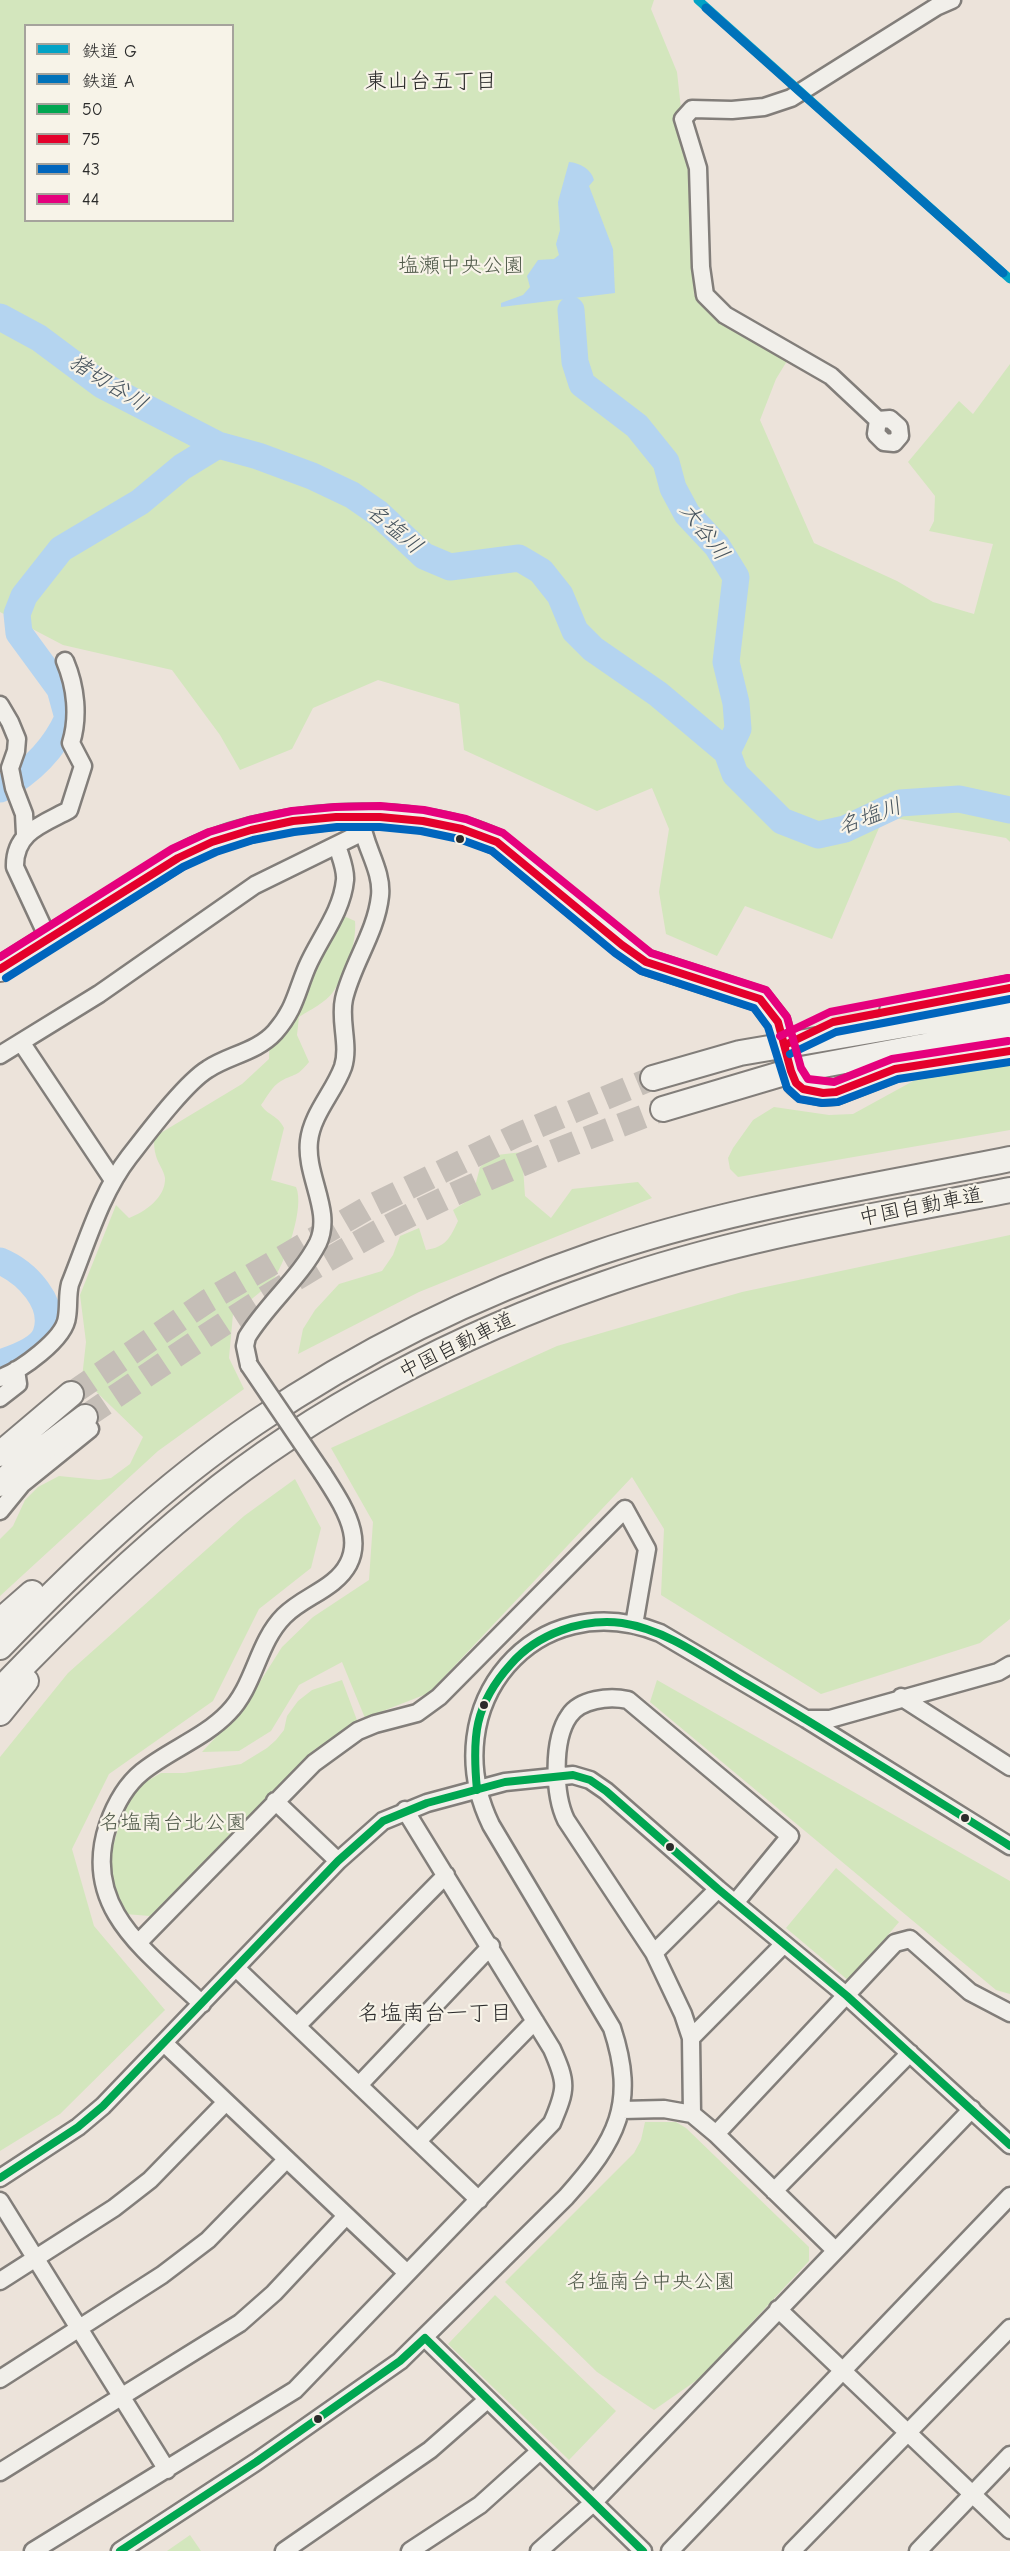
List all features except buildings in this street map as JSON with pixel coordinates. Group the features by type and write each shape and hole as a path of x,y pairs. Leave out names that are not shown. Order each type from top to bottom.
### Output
{"highway":[{"path":"0,969 200,845 275,823 361,825 418,819 477,832 497,842 622,945 646,962 760,999 774,1014 791,1071 796,1083 803,1089 824,1093 836,1092 895,1069 1010,1052"},
{"path":"784,1045 833,1022 1010,988"},
{"path":"653,1078 740,1053 1010,1007"},
{"path":"663,1109 791,1071 1010,1030"},
{"name":"中国自動車道","path":"0,1647 38,1607 181,1478 255,1423 330,1376 419,1327 508,1286 596,1253 709,1221 802,1200 1010,1159"},
{"name":"中国自動車道","path":"0,1690 128,1563 200,1502 273,1449 350,1400 437,1353 519,1316 605,1283 700,1254 804,1230 1010,1190"},
{"path":"0,1454 71,1394"},
{"path":"0,1484 20,1466 87,1423"},
{"path":"0,1621 102,1533 185,1466 255,1423"},
{"path":"0,1713 65,1634 128,1563"}],"street":[{"path":"878,420 831,376 725,315 705,295 700,267 698,168 683,119 692,109 732,110 764,107 791,98 952,0"},
{"path":"25,834 69,810 83,766 71,743 76,726 76,712 71,676 65,661"},
{"path":"0,705 10,722 16,739 16,751 10,768 14,788 24,814 25,834 15,856 15,867 48,938"},
{"path":"113,1180 8,1046 99,994 255,885 337,845 361,825 375,866 380,894 368,941 342,1007 345,1039 344,1064 315,1121 309,1140 309,1162 313,1184 323,1212 323,1225 319,1241 308,1259 247,1337 245,1346 249,1365 323,1474 348,1516 352,1530 352,1553 348,1563 334,1582 297,1605 274,1627 266,1639 238,1703 228,1714 141,1773 130,1784 112,1813 103,1845 103,1876 106,1896 117,1918 138,1943 202,2004"},
{"path":"0,1378 16,1370 46,1348 68,1318 66,1298 70,1284 113,1180 129,1157 194,1079 208,1068 256,1047 274,1034 288,1014 300,991 306,968 339,904 345,880 337,845"},
{"path":"0,1398 18,1384 16,1370"},
{"path":"0,1511 22,1485 87,1423"},
{"path":"138,1943 314,1763 341,1742 375,1724 417,1713 439,1697 625,1509 647,1549 634,1625"},
{"path":"120,2551 275,2448 400,2361 585,2176 612,2135 622,2110 622,2070 620,2052 612,2028 490,1825 477,1790 473,1766 473,1746 481,1707 496,1678 515,1657 550,1634 594,1623 617,1622 660,1633 806,1719 1010,1846"},
{"path":"806,1719 830,1719 998,1672 1010,1665"},
{"path":"692,2114 691,2038 673,1990 654,1953 566,1820 558,1802 557,1775 561,1739 569,1715 584,1704 617,1697 638,1705 790,1836 735,1903"},
{"path":"902,1698 1010,1767"},
{"path":"0,2178 78,2127 103,2106 338,1862 383,1821 405,1810 505,1782 557,1775 582,1777 598,1784 847,1996 1010,2145"},
{"path":"275,1801 338,1862"},
{"path":"33,2551 295,2390 552,2122 561,2102 564,2077 552,2049 405,1810"},
{"path":"297,2026 446,1875"},
{"path":"654,1953 718,1888"},
{"path":"716,2134 895,1943 910,1939 970,1992 1010,2013"},
{"path":"691,2038 784,1944"},
{"path":"360,2084 490,1946"},
{"path":"236,1968 479,2200"},
{"path":"418,2140 535,2021"},
{"path":"164,2043 407,2273"},
{"path":"774,2191 910,2053"},
{"path":"0,2281 114,2208 150,2180 226,2102"},
{"path":"622,2110 664,2109 692,2114 716,2134 835,2250"},
{"path":"539,2551 593,2503 972,2109"},
{"path":"0,2379 162,2275 208,2240 286,2160"},
{"path":"670,2551 1010,2196"},
{"path":"0,2201 167,2470"},
{"path":"0,2472 240,2323 274,2293 346,2216"},
{"path":"778,2309 1010,2530"},
{"path":"792,2551 1010,2328"},
{"path":"425,2338 643,2551"},
{"path":"284,2551 430,2450 487,2400"},
{"path":"410,2551 480,2505 540,2451"},
{"path":"918,2551 1010,2455"}],"green space":[{"name":"塩瀬中央公園","path":"0,0 654,0 651,9 677,72 688,172 694,295 710,313 787,361 776,379 760,420 814,543 897,581 933,602 974,614 993,544 929,531 934,521 935,496 908,462 959,401 973,414 1010,364 1010,842 1006,838 884,816 832,939 745,906 717,956 666,934 659,892 669,829 652,788 597,811 464,750 459,704 378,680 313,708 292,749 240,770 220,735 172,670 63,645 0,612"},
{"path":"339,914 355,921 352,948 338,985 330,996 299,1017 297,1035 309,1062 298,1073 278,1083 261,1105 279,1120 284,1128 271,1180 296,1187 298,1207 289,1246 275,1277 233,1314 229,1358 244,1389 158,1451 0,1596 0,1539 13,1526 25,1500 38,1487 59,1476 99,1480 111,1478 130,1464 143,1437 82,1378 86,1342 80,1295 116,1205 129,1218 142,1212 153,1203 162,1191 165,1178 155,1154 154,1137 242,1084 269,1059 270,1029"},
{"path":"1010,1062 1010,1130 738,1177 730,1169 728,1158 733,1148 753,1120 774,1107 829,1115 853,1114 915,1080"},
{"path":"522,1152 525,1196 551,1218 572,1189 638,1182 652,1198 419,1292 298,1354 303,1329 315,1310 339,1284 382,1271 393,1255 400,1236 419,1228 426,1250 443,1244 450,1237 458,1221 453,1210 472,1198 480,1167 497,1155"},
{"path":"1010,1235 1010,1619 980,1643 821,1694 661,1595 664,1529 632,1477 429,1693 365,1718 342,1662 299,1685 271,1731 239,1751 202,1752 244,1707 282,1647 313,1617 369,1580 373,1522 331,1448 557,1346 742,1292"},
{"path":"295,1479 321,1528 311,1568 259,1609 213,1701 109,1774 72,1849 94,1926 165,2010 60,2114 0,2151 0,1757 68,1673 244,1516"},
{"name":"名塩南台北公園","path":"342,1680 358,1723 315,1749 150,1916 125,1914 113,1895 109,1876 110,1858 121,1817 142,1784 161,1773 184,1773 241,1764 276,1740 284,1730 287,1716 298,1701 312,1690"},
{"path":"657,1680 1010,1881 1010,1994 996,1990 650,1702"},
{"path":"836,1868 899,1922 849,1981 786,1928"},
{"name":"名塩南台中央公園","path":"645,2122 676,2122 686,2128 809,2247 809,2261 700,2378 654,2410 597,2372 505,2282 634,2153 641,2140"},
{"path":"495,2295 616,2411 569,2460 448,2344"},
{"path":"190,2535 201,2551 167,2551"}],"water":[{"path":"569,162 584,167 594,180 589,186 613,249 615,293 501,307 501,303 523,295 530,287 527,276 538,260 554,259 559,255 556,244 560,230 558,202"}],"waterway":[{"name":"大谷川","path":"571,310 575,362 582,384 637,426 666,462 673,488 687,514 717,546 736,577 726,662 736,703 738,729 727,752"},
{"name":"名塩川","path":"0,317 39,338 102,385 218,445 258,456 312,476 352,495 378,513 424,556 450,567 519,558 541,571 560,595 575,631 593,649 658,694 727,752 735,774 782,821 818,835 845,829 900,803 959,799 1010,810"},
{"name":"名塩川","path":"0,789 21,776 40,759 56,740 68,718 60,689 19,633 17,614 24,596 61,549 140,502 182,467 218,445"},
{"name":"名塩川","path":"0,1261 20,1273 37,1290 47,1311 48,1322 46,1334 38,1345 26,1353 0,1363"}],"tunnel":[{"path":"71,1394 209,1300 369,1207 517,1135 653,1078"},
{"path":"85,1417 261,1300 405,1217 551,1152 663,1109"}],"rail line":[{"name":"G","path":"698,0 1010,279"},
{"name":"A","path":"706,8 1003,273"}],"transit line":[{"name":"44","path":"0,957 172,849 209,832 249,820 292,811 380,806 424,810 466,819 503,833 651,953 766,990 787,1017 801,1068 808,1079 834,1082 892,1059 1008,1041"},
{"name":"75","path":"0,969 178,858 212,842 251,830 293,821 336,817 380,817 423,821 462,829 497,842 622,945 646,962 760,999 778,1022 791,1071 796,1083 803,1089 823,1093 836,1092 895,1069 1010,1051"},
{"name":"43","path":"6,978 183,867 216,852 253,840 294,832 337,827 380,827 421,831 459,839 492,851 615,953 641,971 754,1008 768,1027 787,1088 799,1099 822,1103 838,1102 898,1079 1010,1062"},
{"name":"44","path":"780,1036 830,1012 1008,978"},
{"name":"75","path":"785,1045 833,1022 1010,988"},
{"name":"43","path":"790,1054 836,1032 1010,999"},
{"name":"50","path":"477,1790 475,1754 478,1722 489,1694 511,1664 534,1644 561,1630 591,1623 622,1623 655,1632 687,1648 1010,1846"},
{"name":"50","path":"0,2178 78,2127 103,2106 338,1861 383,1821 427,1803 505,1782 573,1775 590,1780 606,1791 718,1889 847,1996 1010,2145"},
{"name":"50","path":"120,2551 256,2462 400,2361 425,2338 643,2551"}],"district":[{"name":"東山台五丁目","path":"431,82"},
{"name":"名塩南台一丁目","path":"435,2014"}],"water label":[{"name":"猪切谷川","path":"108,383"}]}
